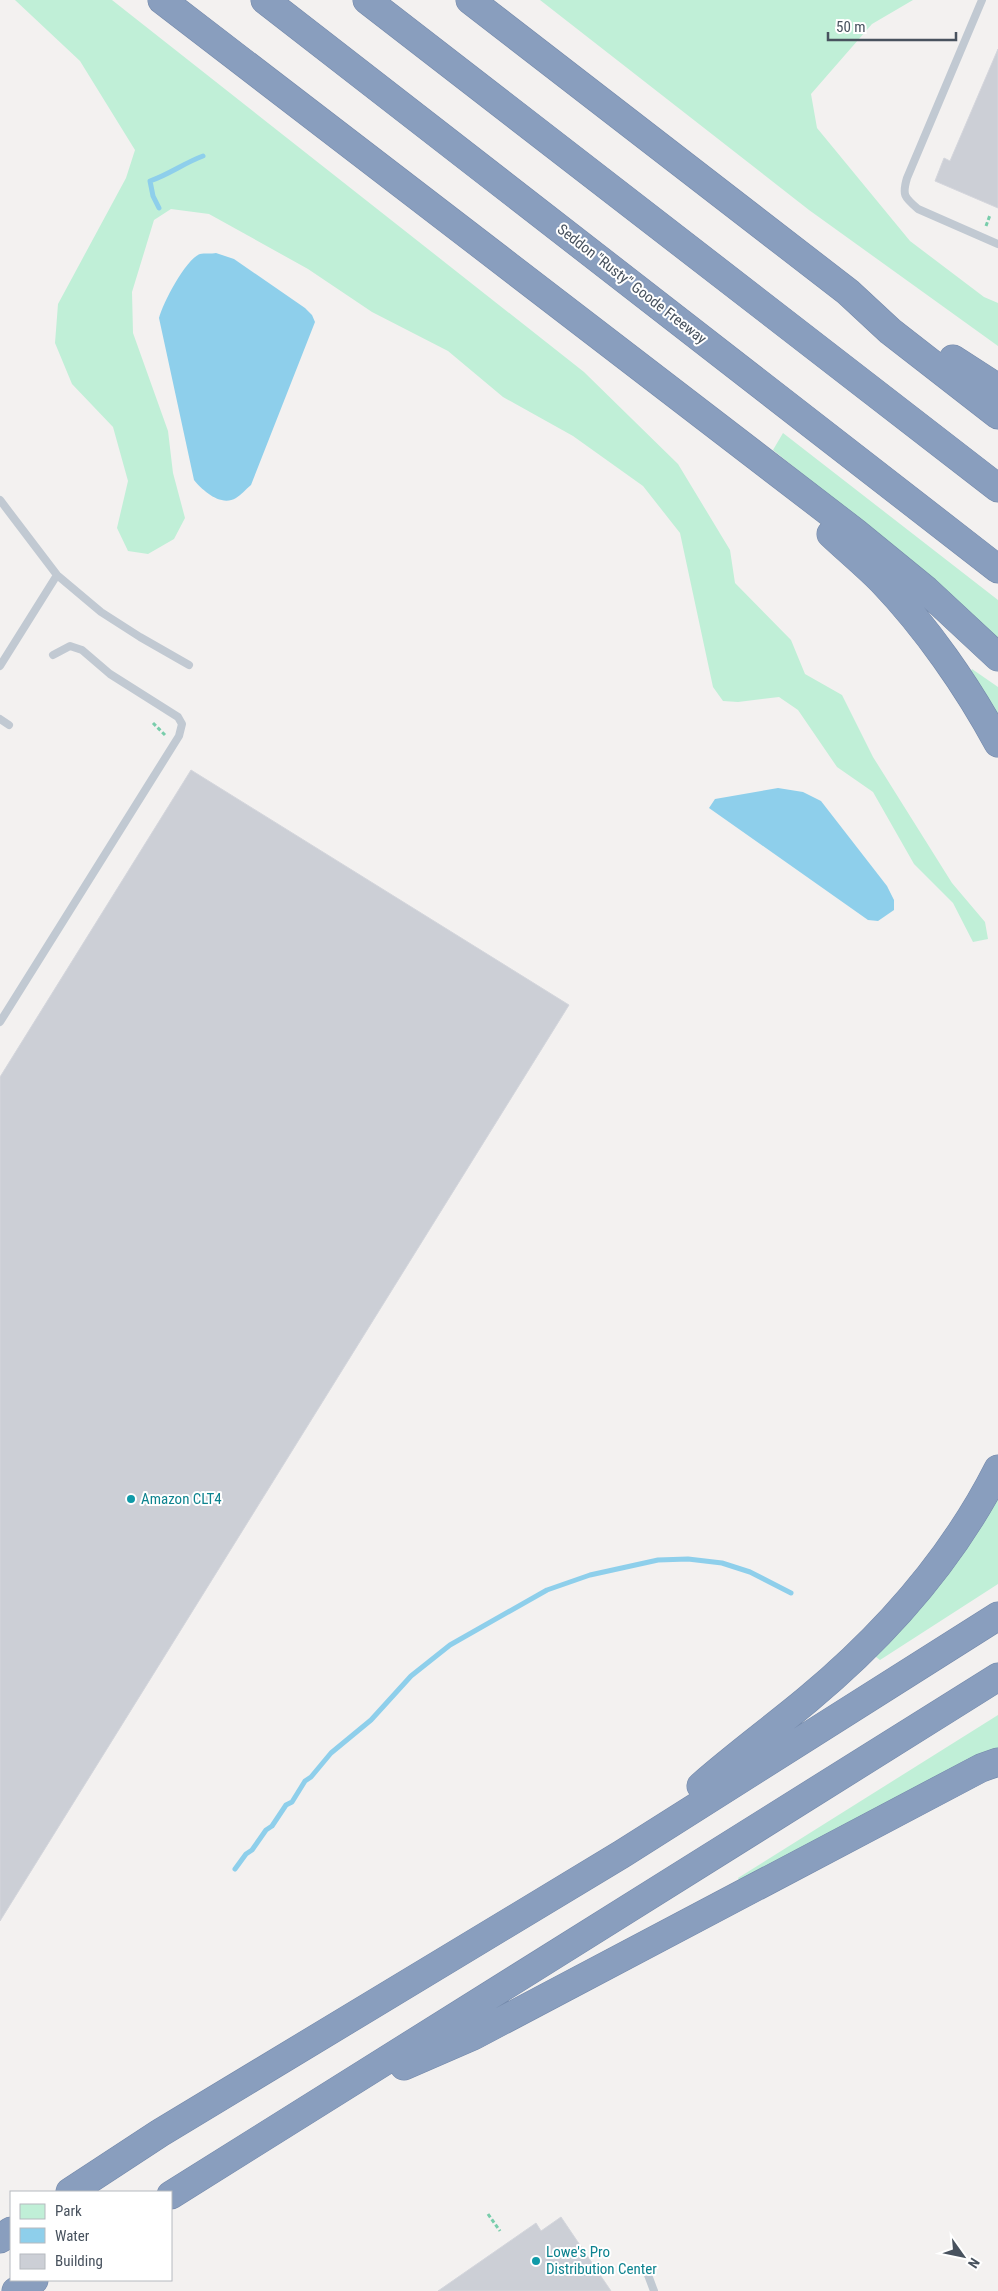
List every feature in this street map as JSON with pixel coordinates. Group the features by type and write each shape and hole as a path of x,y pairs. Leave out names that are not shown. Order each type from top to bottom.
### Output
{"highway":[{"path":"162,0 900,568 998,657"},
{"name":"Seddon \"Rusty\" Goode Freeway","path":"265,0 998,568"},
{"path":"367,0 998,488"},
{"path":"470,0 848,292 890,331 998,415"},
{"path":"848,292 898,320 998,388"},
{"path":"775,470 781,486 882,582 916,620 985,718 998,743"},
{"path":"622,1854 857,1656 892,1620 930,1575 962,1530 998,1469"},
{"path":"72,2191 160,2133 622,1854 998,1616"},
{"path":"172,2194 998,1677"},
{"path":"318,2104 473,2036 946,1787 998,1762"},
{"path":"16,2291 32,2281"}],"lane":[{"path":"982,0 906,178 903,191 906,200 918,209 998,244"},
{"path":"0,500 57,575 101,612 140,637 190,665"},
{"path":"0,666 57,575"},
{"path":"0,1022 179,736 182,724 178,717 110,674 82,650 70,646 53,655"},
{"path":"0,719 9,725"},
{"path":"648,2274 654,2291"}],"path":[{"path":"488,2214 500,2231"}],"green space":[{"path":"15,0 112,0 584,372 678,464 730,550 735,583 791,640 805,674 842,695 873,757 952,883 985,922 988,939 973,942 953,903 914,864 873,792 837,767 798,710 779,697 738,702 723,701 713,687 680,533 643,486 573,436 503,397 448,351 372,312 308,269 209,214 171,209 154,220 132,292 133,333 168,431 173,473 185,518 174,539 148,554 128,551 117,528 128,481 113,427 72,384 55,343 58,304 126,178 135,150 80,61"},
{"path":"540,0 913,0 872,24 811,94 817,128 910,241 984,297 998,303 998,346 809,210"},
{"path":"783,433 998,600 998,641 909,560 773,450"},
{"path":"972,669 998,687 998,722 967,678"},
{"path":"998,1495 998,1584 880,1660 871,1653"},
{"path":"998,1715 998,1755 742,1886 738,1878"}],"water":[{"path":"216,253 234,259 305,308 312,315 315,322 251,485 236,498 224,501 207,493 194,480 159,318 170,293 188,264 200,254"},
{"path":"778,788 803,792 821,801 887,886 894,900 894,910 878,921 868,920 709,808 715,799"}],"building":[{"path":"998,49 998,208 935,181 944,158 950,161"},
{"name":"Amazon CLT4","path":"191,770 569,1005 0,1921 0,1077"},
{"name":"Lowe's Pro Distribution Center","path":"561,2217 611,2291 438,2291 536,2223 541,2231"}],"waterway":[{"path":"159,208 153,196 150,181 203,156"},
{"path":"235,1869 266,1830 272,1826 286,1805 292,1802 305,1781 311,1777 331,1753 371,1720 411,1676 450,1645 547,1590 590,1575 658,1560 688,1559 722,1563 750,1572 791,1593"}],"place":[{"name":"Amazon CLT4","path":"131,1499"},
{"name":"Lowe's Pro Distribution Center","path":"536,2261"}]}
